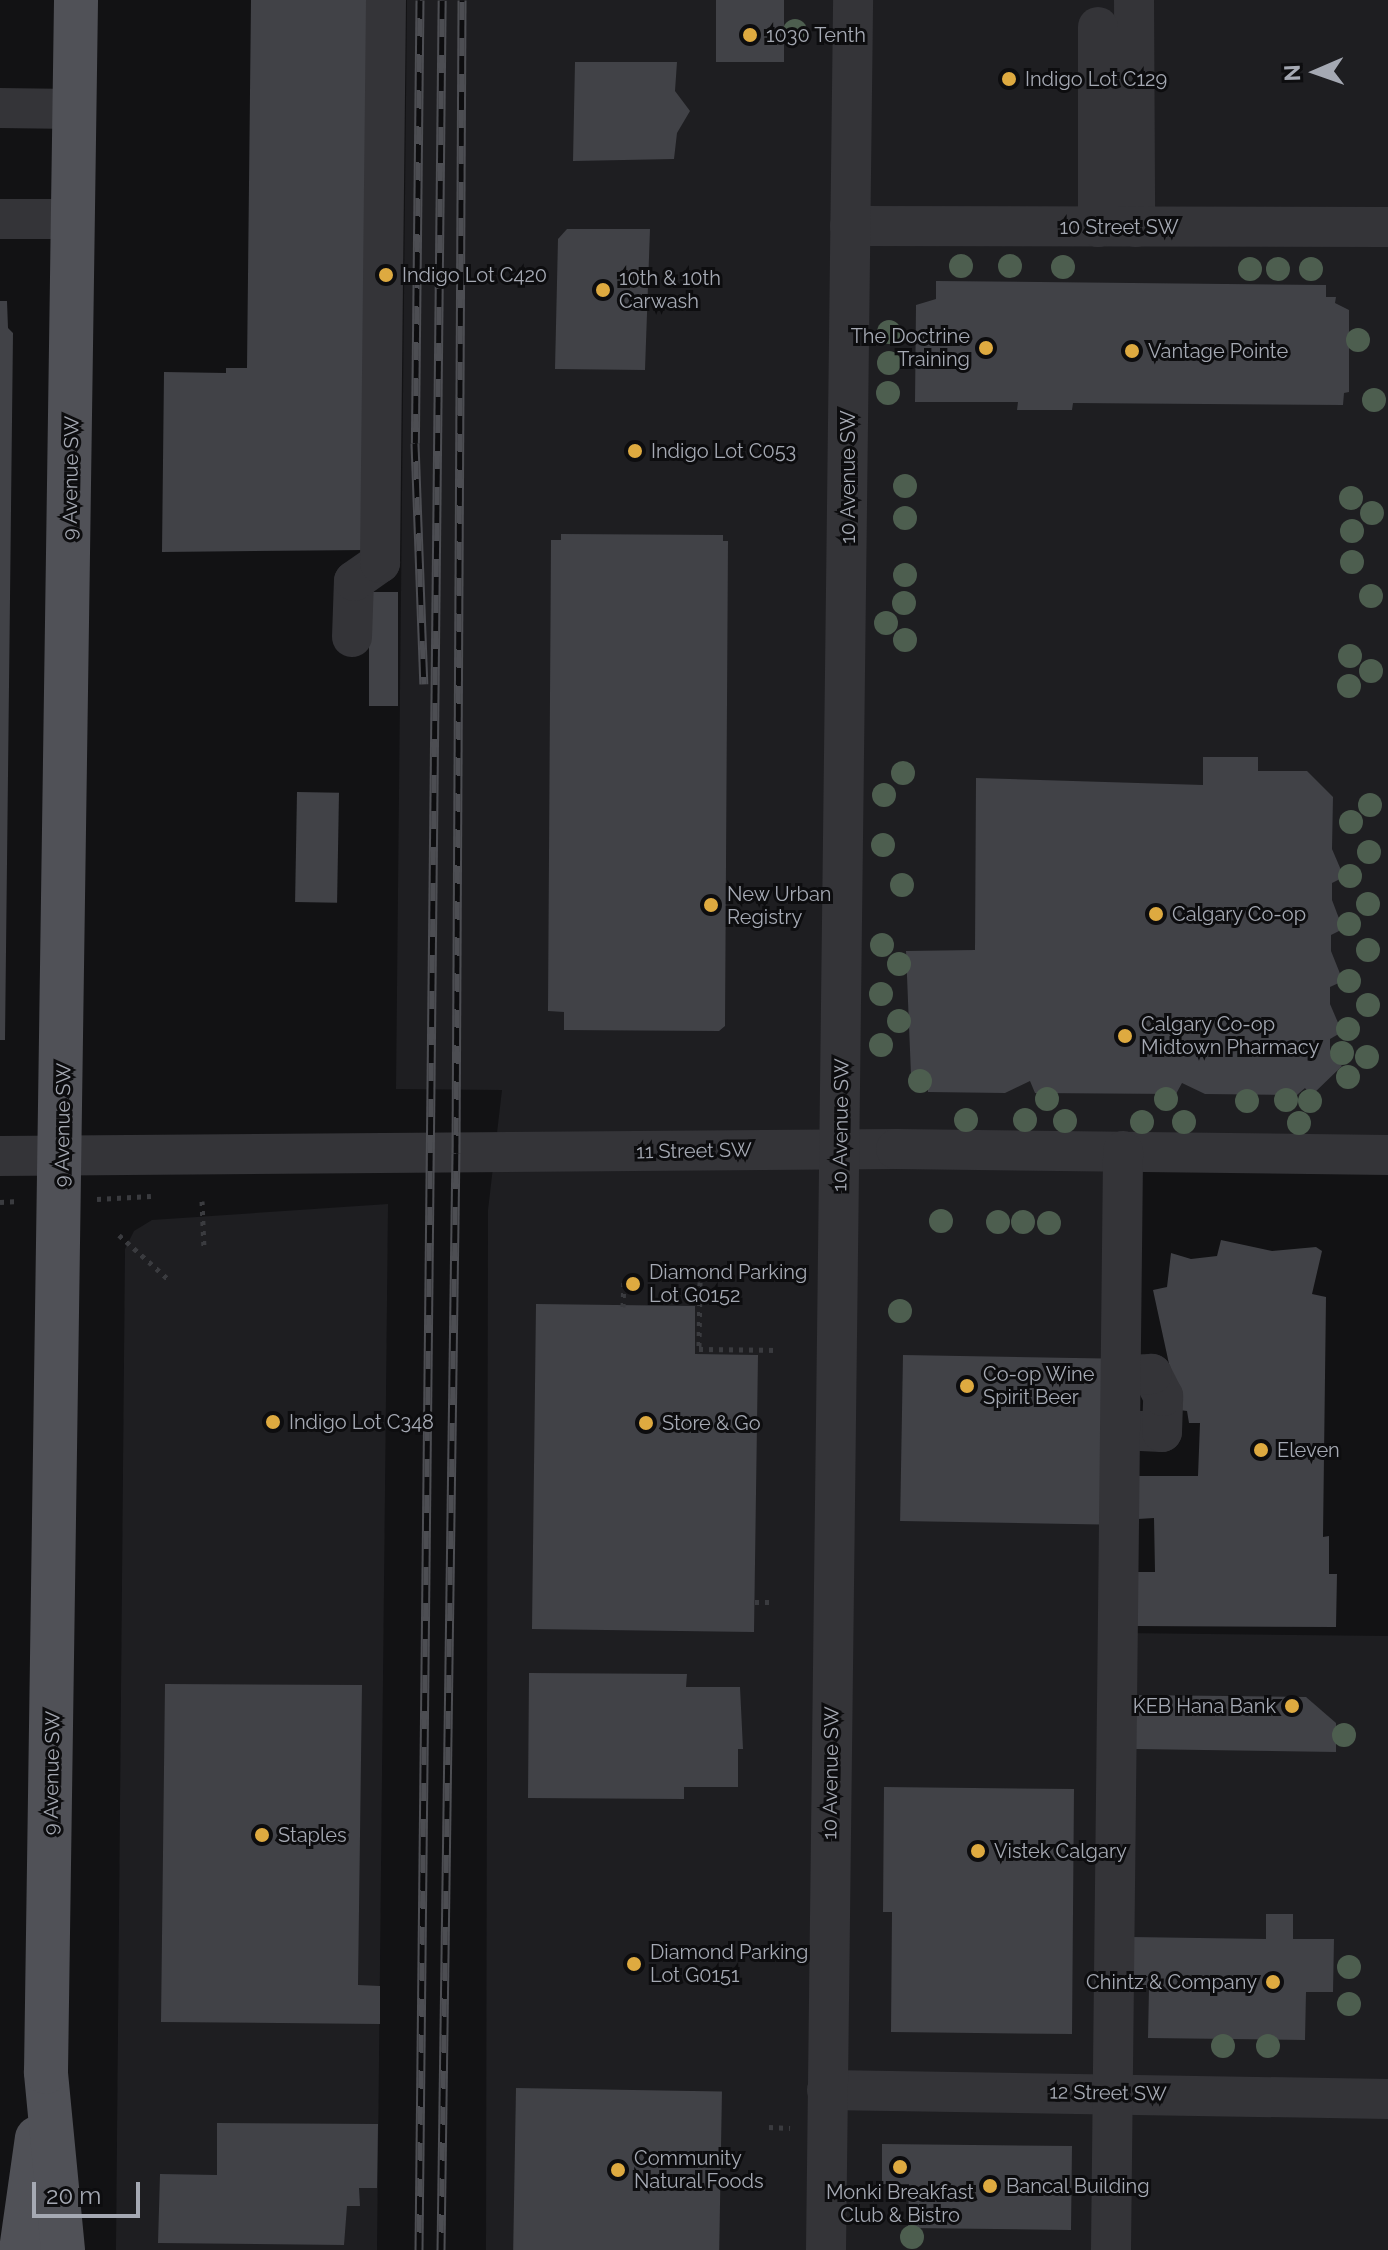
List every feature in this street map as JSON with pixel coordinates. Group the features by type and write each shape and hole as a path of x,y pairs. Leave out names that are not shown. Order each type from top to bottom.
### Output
{"main road":[{"name":"9 Avenue SW","path":"63,2250 46,2072 63,1157 76,0"},
{"path":"21,2250 46,2072"}],"street":[{"path":"352,637 354,581 380,563 386,0"},
{"name":"10 Avenue SW","path":"826,2250 853,0"},
{"path":"1116,227 1134,0"},
{"path":"1098,27 1116,227"},
{"path":"11,108 75,109"},
{"path":"0,219 74,219"},
{"name":"10 Street SW","path":"850,226 1388,227"},
{"name":"11 Street SW","path":"0,1156 839,1150 1388,1155"},
{"path":"1111,2250 1123,1151"},
{"name":"12 Street SW","path":"827,2090 1388,2099"}],"path":[{"path":"202,1201 204,1248"},
{"path":"119,1235 168,1279"},
{"path":"623,1307 624,1280"},
{"path":"700,1282 697,1316 699,1349 776,1350"},
{"path":"755,1602 773,1602"},
{"path":"769,2127 790,2128"},
{"path":"877,2188 905,2188"}],"shaded area":[{"path":"407,0 1388,0 1388,1159 1128,1157 1123,1633 1388,1636 1388,2250 486,2250 488,1210 502,1090 396,1089"},
{"path":"388,1204 377,2250 116,2250 125,1249 134,1231 152,1220"}],"building":[{"path":"251,0 369,0 365,550 162,552 164,372 226,373 226,368 247,368"},
{"name":"1030 Tenth","path":"716,0 784,0 784,62 716,62"},
{"path":"575,62 677,62 675,91 690,111 677,133 674,159 573,161"},
{"name":"10th & 10th Carwash","path":"567,229 650,229 645,370 555,369 558,239"},
{"name":"Vantage Pointe","path":"936,281 1326,285 1326,297 1336,297 1335,303 1349,310 1349,392 1344,393 1343,405 1073,403 1072,410 1017,410 1018,402 915,402 916,305 936,299"},
{"path":"0,301 7,301 8,328 13,333 5,1040 0,1040"},
{"path":"561,534 723,535 723,541 728,541 725,1026 719,1031 564,1030 564,1012 548,1011 551,540 561,540"},
{"path":"369,592 398,592 398,706 369,706"},
{"name":"Calgary Co-op","path":"1203,757 1258,757 1258,771 1307,771 1333,797 1332,849 1344,877 1332,883 1332,900 1343,929 1331,935 1331,951 1343,981 1330,987 1330,1004 1342,1032 1330,1039 1330,1054 1342,1066 1311,1096 1305,1088 1297,1095 1205,1094 1182,1083 1176,1094 1035,1093 1030,1081 1005,1093 928,1092 928,1074 911,1075 906,951 975,950 976,778 1203,785"},
{"path":"297,792 339,793 337,903 295,902"},
{"name":"Eleven","path":"1221,1240 1272,1251 1316,1247 1322,1251 1312,1294 1326,1297 1323,1537 1329,1536 1329,1574 1337,1574 1336,1627 1136,1626 1136,1572 1155,1572 1154,1518 1138,1519 1138,1476 1198,1476 1200,1423 1189,1423 1187,1411 1179,1410 1153,1290 1167,1287 1171,1253 1191,1259 1217,1256"},
{"name":"Store & Go","path":"536,1304 695,1306 695,1354 758,1355 754,1632 532,1629"},
{"path":"903,1355 1104,1359 1101,1524 900,1521"},
{"path":"529,1673 687,1674 686,1687 740,1687 743,1749 738,1749 738,1787 684,1787 684,1799 528,1798"},
{"name":"Staples","path":"165,1684 362,1685 358,1985 380,1986 380,2024 161,2022"},
{"path":"1134,1695 1306,1697 1336,1723 1336,1752 1135,1749"},
{"name":"Vistek Calgary","path":"884,1787 1074,1789 1072,2034 891,2032 892,1912 883,1912"},
{"path":"1266,1914 1293,1914 1293,1939 1334,1939 1333,1992 1306,1992 1305,2040 1148,2038 1149,1988 1132,1988 1132,1937 1266,1939"},
{"name":"Community Natural Foods","path":"516,2088 722,2092 719,2250 513,2250"},
{"path":"217,2123 378,2124 377,2188 359,2188 360,2206 347,2206 344,2245 158,2243 160,2174 217,2175"},
{"name":"Bancal Building","path":"882,2144 1072,2146 1071,2230 908,2228 909,2184 882,2184"}],"railway":[{"path":"420,0 415,443 424,684"},
{"path":"419,2250 442,0"},
{"path":"441,2250 456,1153 462,0"}],"place":[{"name":"1030 Tenth","path":"750,35"},
{"name":"Indigo Lot C129","path":"1009,79"},
{"name":"Indigo Lot C420","path":"386,275"},
{"name":"10th & 10th Carwash","path":"603,290"},
{"name":"The Doctrine Training","path":"986,348"},
{"name":"Vantage Pointe","path":"1132,351"},
{"name":"Indigo Lot C053","path":"635,451"},
{"name":"New Urban Registry","path":"711,905"},
{"name":"Calgary Co-op","path":"1156,914"},
{"name":"Calgary Co-op Midtown Pharmacy","path":"1125,1036"},
{"name":"Diamond Parking Lot G0152","path":"633,1284"},
{"name":"Co-op Wine Spirit Beer","path":"967,1386"},
{"name":"Indigo Lot C348","path":"273,1422"},
{"name":"Store & Go","path":"646,1423"},
{"name":"Eleven","path":"1261,1450"},
{"name":"KEB Hana Bank","path":"1292,1706"},
{"name":"Staples","path":"262,1835"},
{"name":"Vistek Calgary","path":"978,1851"},
{"name":"Diamond Parking Lot G0151","path":"634,1964"},
{"name":"Chintz & Company","path":"1273,1982"},
{"name":"Monki Breakfast Club & Bistro","path":"900,2167"},
{"name":"Community Natural Foods","path":"618,2170"},
{"name":"Bancal Building","path":"990,2186"}]}
